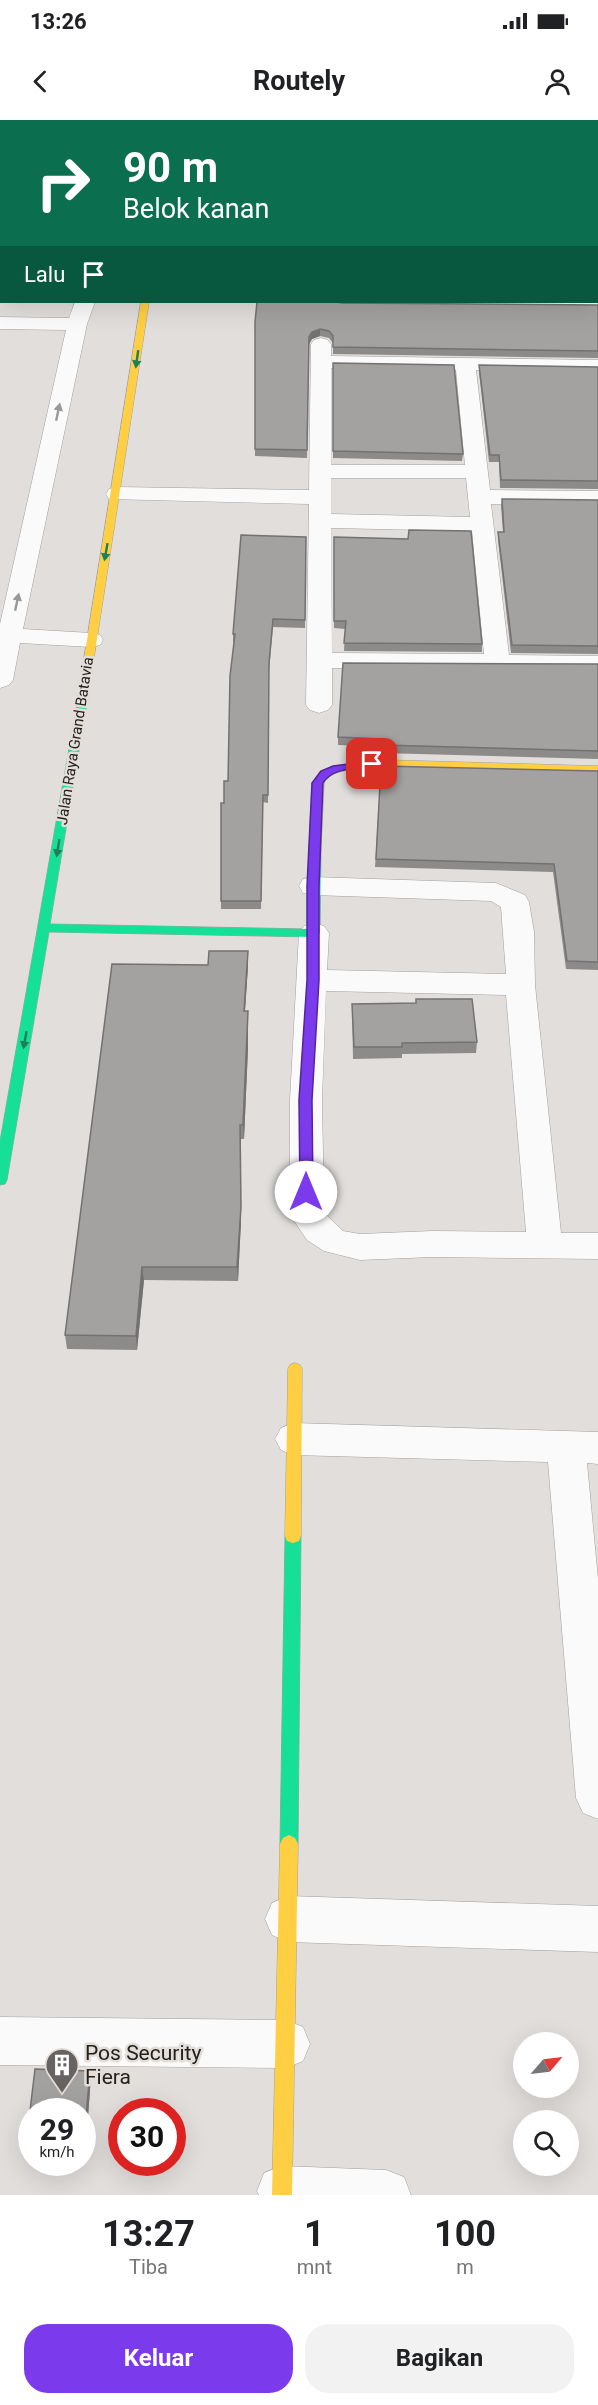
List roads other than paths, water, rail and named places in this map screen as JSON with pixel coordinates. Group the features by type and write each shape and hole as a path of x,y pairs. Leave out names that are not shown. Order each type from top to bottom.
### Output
{"street":[{"path":"0,680 5,635 77,324 85,303"},
{"name":"Jalan Raya Grand Batavia","path":"0,1180 45,928 117,494 145,303"},
{"path":"0,324 77,324"},
{"path":"319,705 321,353 465,364 598,366"},
{"path":"465,364 480,524 497,662"},
{"path":"322,471 476,472"},
{"path":"117,494 320,497"},
{"path":"479,497 598,498"},
{"path":"319,521 480,524"},
{"path":"5,635 91,640"},
{"path":"320,660 598,663"},
{"path":"598,769 386,763 358,764 324,773 318,783 313,886 313,980 306,1100 307,1215 315,1229 335,1242 365,1248 431,1244 598,1246"},
{"path":"313,886 496,892 515,902 519,922 518,943 522,966 520,985 544,1247"},
{"path":"45,928 314,933"},
{"path":"313,980 520,985"},
{"path":"295,1369 282,2193 386,2195"},
{"path":"294,1440 582,1447 598,1798"},
{"path":"288,1919 598,1929"},
{"path":"0,2041 286,2044"}],"place":[{"name":"Pos Security Fiera","path":"62,2094"}]}
